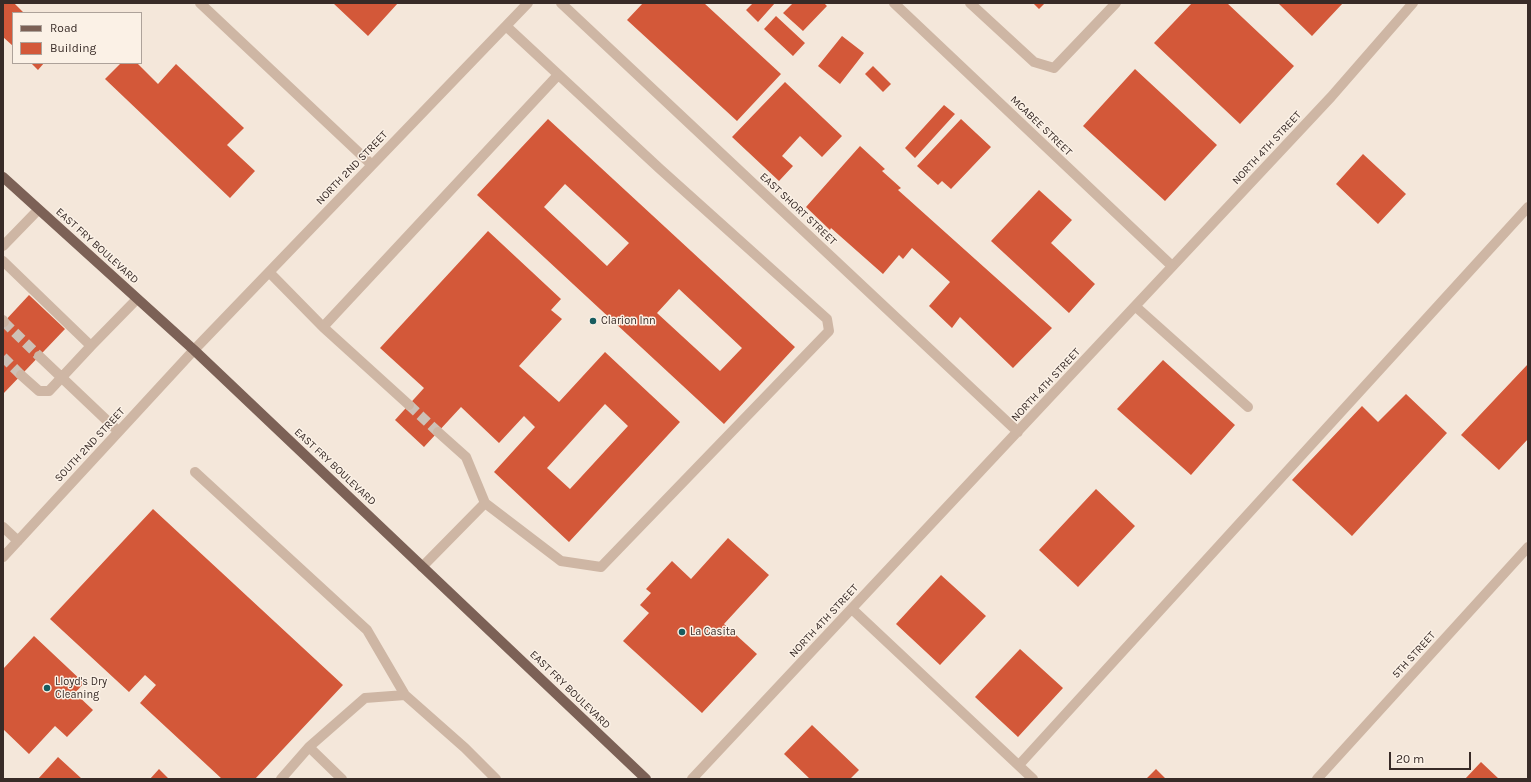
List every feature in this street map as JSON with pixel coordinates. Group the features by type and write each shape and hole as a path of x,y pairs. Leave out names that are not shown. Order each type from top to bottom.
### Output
{"main road":[{"name":"EAST FRY BOULEVARD","path":"3,177 194,350 646,779"}],"street":[{"name":"NORTH 2ND STREET","path":"194,350 528,3"},
{"name":"EAST SHORT STREET","path":"561,3 1018,432"},
{"name":"MCABEE STREET","path":"894,3 1172,266"},
{"path":"970,3 1034,62 1054,68 1116,3"},
{"name":"NORTH 4TH STREET","path":"692,779 1331,97 1413,3"},
{"path":"203,4 372,164"},
{"path":"438,432 466,457 485,503 561,560 601,567 829,331 827,319 506,26"},
{"path":"323,327 558,75"},
{"path":"1019,766 1528,207"},
{"path":"3,246 38,210"},
{"path":"3,261 91,346"},
{"path":"269,272 323,327 409,405"},
{"path":"21,375 39,391 49,391 138,299"},
{"path":"1135,306 1248,407"},
{"name":"SOUTH 2ND STREET","path":"3,557 194,350"},
{"path":"39,356 118,431"},
{"path":"195,472 367,630 405,695 465,748 496,779"},
{"path":"422,567 485,503"},
{"path":"3,527 18,541"},
{"name":"5TH STREET","path":"1317,779 1528,547"},
{"path":"852,609 1033,779"},
{"path":"281,779 309,746 365,698 405,695"},
{"path":"309,746 342,779"}],"building":[{"path":"4,3 14,3 23,12 12,12 12,45 3,37"},
{"path":"333,3 398,3 368,36"},
{"path":"643,3 704,3 781,74 737,121 627,20"},
{"path":"753,3 775,3 758,22 746,10"},
{"path":"793,3 824,3 827,6 803,31 783,13"},
{"path":"1033,3 1045,3 1039,9"},
{"path":"1192,3 1227,3 1294,66 1240,124 1154,43"},
{"path":"1278,3 1343,3 1312,36"},
{"path":"776,16 805,43 793,56 764,29"},
{"path":"842,36 864,53 840,84 818,66"},
{"path":"32,64 43,64 38,70"},
{"path":"120,64 138,64 158,84 176,64 244,128 227,145 255,171 230,198 105,79"},
{"path":"873,66 891,84 883,92 865,74"},
{"path":"1135,69 1217,145 1165,201 1083,126"},
{"path":"785,82 842,136 822,157 800,136 782,156 793,166 779,181 732,137"},
{"path":"944,105 955,114 915,158 905,148"},
{"path":"548,119 795,347 724,424 477,195","holes":["565,184 629,243 607,266 544,207","679,289 742,348 720,371 657,313"]},
{"path":"961,119 991,147 951,189 942,181 938,185 917,166"},
{"path":"860,146 885,169 882,171 901,188 898,190 1052,328 1013,368 960,317 952,328 929,306 950,282 912,248 903,259 899,255 883,274 831,228 830,230 806,207"},
{"path":"1363,154 1406,194 1378,224 1336,184"},
{"path":"1039,190 1072,220 1051,243 1095,284 1069,313 991,241"},
{"path":"488,231 561,299 551,310 562,319 519,366 559,402 605,352 680,422 569,542 494,472 535,427 524,416 499,443 461,407 424,447 395,420 424,388 380,348","holes":["605,404 628,426 570,489 547,468"]},
{"path":"29,295 65,329 3,394 3,323"},
{"path":"1163,360 1235,425 1191,475 1117,409"},
{"path":"1528,364 1528,439 1499,470 1461,435"},
{"path":"1406,394 1447,433 1352,536 1292,480 1362,406 1378,422"},
{"path":"1096,489 1135,526 1078,587 1039,550"},
{"path":"153,509 343,685 255,779 222,779 140,703 156,685 145,675 129,692 50,619"},
{"name":"La Casita","path":"728,538 769,575 724,624 757,654 702,713 623,641 649,613 640,605 651,593 646,589 672,561 691,579"},
{"path":"941,575 986,616 940,665 896,624"},
{"name":"Lloyd's Dry Cleaning","path":"34,636 84,683 75,693 93,710 67,737 55,726 29,754 3,729 3,669"},
{"path":"1020,649 1063,688 1018,737 975,697"},
{"path":"812,725 859,770 850,779 810,779 784,754"},
{"path":"58,757 82,779 38,779"},
{"path":"1481,762 1499,779 1465,779"},
{"path":"159,769 169,779 150,779"},
{"path":"1156,769 1166,779 1146,779"}],"tunnel":[{"path":"4,322 39,356"},
{"path":"3,357 21,375"},
{"path":"409,405 438,432"}],"place":[{"name":"Clarion Inn","path":"593,321"},
{"name":"La Casita","path":"682,632"},
{"name":"Lloyd's Dry Cleaning","path":"47,688"}]}
